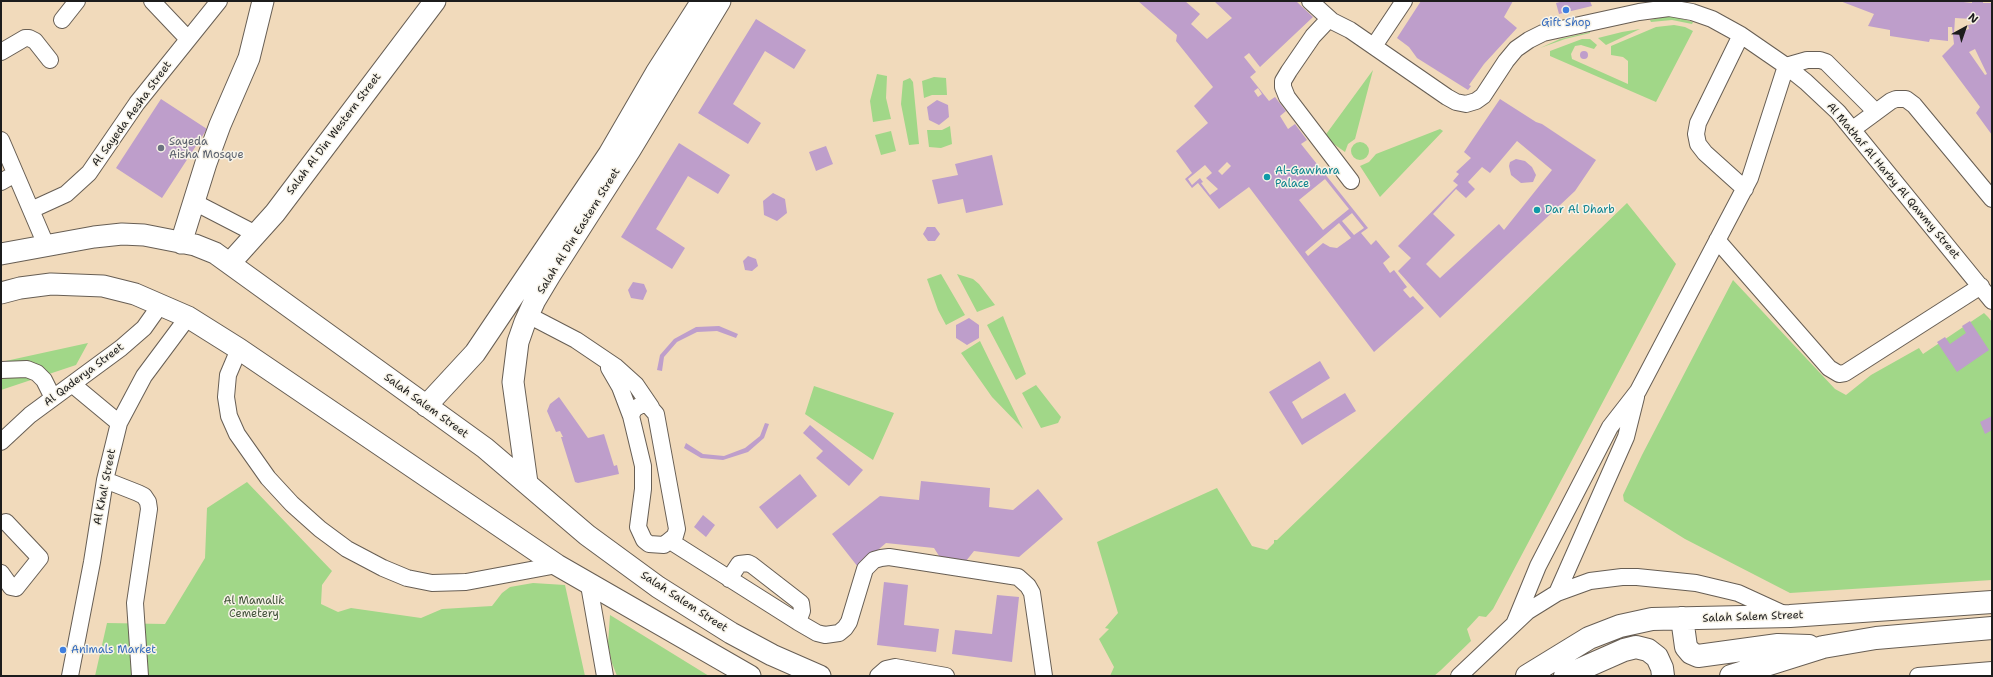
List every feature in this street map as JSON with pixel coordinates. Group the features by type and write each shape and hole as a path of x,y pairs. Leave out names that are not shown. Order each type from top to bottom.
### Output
{"highway":[{"name":"Salah Salem Street","path":"1527,676 1589,638 1620,626 1652,619 1790,616 1992,602"},
{"path":"1682,618 1686,647 1691,653 1698,656 1778,645 1823,647"},
{"path":"1731,676 1823,647 1876,638 1992,628"},
{"path":"1566,676 1624,650 1636,647 1648,650 1657,657 1662,668 1663,676"}],"main road":[{"name":"Salah Al Din Western Street","path":"230,263 275,213 435,1"},
{"name":"Salah Al Din Eastern Street","path":"426,406 475,353 609,154 656,73 702,1"},
{"name":"Salah Al Din Eastern Street","path":"527,484 513,382 518,342 528,315 550,275 630,150 720,1"},
{"path":"181,243 220,125 249,58 260,3"},
{"name":"Salah Salem Street","path":"1,254 94,236 122,234 144,236 196,246 215,253 503,462 587,535 658,587 695,612 772,655 820,676"},
{"path":"1,293 20,288 51,284 103,286 135,294 188,317 239,349 557,566 750,676"}],"street":[{"path":"62,20 77,1"},
{"path":"152,1 188,39"},
{"name":"Al Sayeda Aesha Street","path":"31,210 66,194 89,173 137,103 219,1"},
{"name":"Al Mathaf Al Harby Al Qawmy Street","path":"1310,1 1329,19 1350,30 1447,97 1456,102 1466,104 1476,101 1483,96 1506,61 1516,49 1529,40 1550,32 1639,12 1669,8 1692,12 1712,18 1741,35 1786,66 1823,96 1853,129 1992,301"},
{"path":"1374,46 1404,1"},
{"path":"1329,19 1313,36 1289,71 1283,87 1287,97 1351,181"},
{"path":"1741,35 1698,123 1696,134 1698,144 1705,153 1745,188"},
{"path":"1,52 25,38 29,38 36,41 50,60"},
{"path":"1515,622 1538,566 1610,427 1638,391 1745,188 1759,155 1786,66 1807,60 1820,60 1826,62 1876,112"},
{"path":"1853,129 1896,99 1906,99 1992,199"},
{"path":"1,140 8,178 31,210 46,245"},
{"path":"194,202 256,234"},
{"path":"1717,240 1829,368 1839,374 1845,373 1981,286"},
{"name":"Al Qaderya Street","path":"1,442 30,415 121,348 144,328 161,304"},
{"path":"528,315 576,340 616,367 636,385 656,414 677,529 675,536 664,545 649,544 640,534 638,527 643,489 643,466 631,416 620,387 604,360"},
{"name":"Al Khal' Street","path":"70,676 92,562 105,480 119,423 144,376 188,317"},
{"path":"239,349 228,376 226,388 229,416 237,434 268,478 292,504 320,529 348,549 383,568 407,578 432,583 466,582 557,566"},
{"path":"1,370 27,369 37,373 44,380 53,398"},
{"path":"72,384 119,423"},
{"path":"1557,593 1626,436 1638,391"},
{"path":"631,416 637,406 644,404 651,407"},
{"path":"105,480 144,496 148,502 149,509 135,603 140,676"},
{"path":"1,573 11,587 16,588 40,558 6,522"},
{"path":"670,541 798,622 817,633 825,635 839,633 849,622 865,568 874,560 889,557 1011,575 1023,581 1032,593 1044,676"},
{"path":"729,579 739,564 748,563 752,565 801,603 802,611 798,622"},
{"path":"1460,676 1515,622 1538,604 1557,593 1590,581 1622,577 1667,579 1696,583 1738,593 1790,616"},
{"path":"589,585 605,676"},
{"path":"878,676 886,669 895,667 946,676"},
{"path":"1918,676 1992,670"}],"green space":[{"path":"1670,16 1693,22 1692,24 1672,20 1651,22 1650,20"},
{"path":"1674,25 1685,27 1693,31 1656,102 1550,56 1550,51 1582,39 1590,39 1597,45 1594,49 1581,45 1575,46 1571,54 1572,59 1628,84 1628,61 1623,57 1611,55 1611,46 1656,27"},
{"path":"1640,29 1606,45 1598,38 1622,32"},
{"path":"1590,32 1565,39 1540,48 1560,39"},
{"path":"1373,70 1355,139 1348,144 1345,152 1324,137"},
{"path":"877,74 887,76 886,98 891,119 873,122 870,101"},
{"path":"934,77 946,78 947,95 932,95 924,98 922,81"},
{"path":"910,78 913,82 919,144 909,145 901,104 903,81"},
{"path":"950,126 952,144 941,148 929,147 927,130 942,130"},
{"path":"1440,129 1443,131 1380,197 1360,166 1369,162 1376,154"},
{"path":"891,131 896,151 881,155 875,135"},
{"path":"1356,142 1364,142 1369,147 1367,158 1364,160 1356,160 1351,155 1351,147"},
{"path":"1627,203 1676,264 1493,609 1486,617 1479,616 1467,629 1471,641 1441,670 1434,676 1110,676 1114,667 1099,639 1109,629 1105,628 1118,613 1097,542 1217,488 1252,546 1267,550 1274,543 1274,540 1277,540"},
{"path":"941,274 965,315 946,325 938,310 927,279"},
{"path":"957,274 973,279 979,284 995,305 977,312"},
{"path":"1733,280 1835,389 1846,395 1871,375 1919,348 1923,354 1984,313 1988,317 1992,322 1992,580 1790,593 1685,539 1624,501 1623,495 1642,455"},
{"path":"1003,316 1026,374 1016,380 987,325"},
{"path":"980,341 1023,429 992,397 961,353"},
{"path":"88,343 76,365 1,390 1,362"},
{"path":"1036,385 1061,417 1058,423 1041,428 1022,393"},
{"path":"814,386 894,413 873,460 805,414"},
{"name":"Al Mamalik Cemetery","path":"247,482 332,571 322,585 321,604 338,612 351,608 421,618 442,609 492,606 502,593 510,587 533,583 565,585 585,676 95,676 107,623 165,624 205,558 207,508"},
{"path":"610,615 709,676 617,676 612,663 608,644"}],"building":[{"name":"Al-Gawhara Palace","path":"1138,1 1185,1 1200,14 1191,24 1207,39 1232,18 1214,1 1296,1 1313,17 1260,67 1249,53 1244,57 1256,72 1250,77 1269,101 1275,97 1286,111 1280,116 1288,129 1295,124 1307,140 1301,144 1368,228 1361,233 1371,245 1376,240 1390,257 1383,263 1390,273 1394,270 1407,287 1403,290 1410,298 1413,296 1424,308 1374,352 1249,187 1219,209 1198,183 1192,188 1185,179 1192,173 1176,151 1208,123 1194,106 1213,87 1176,41 1177,35","holes":["1258,88 1262,94 1258,97 1254,91","1227,162 1231,166 1222,175 1218,171","1205,165 1212,173 1206,178 1218,189 1210,195 1201,183 1203,182 1200,178 1192,185 1188,179","1325,179 1349,209 1323,230 1299,200","1352,213 1364,228 1354,235 1342,221","1339,223 1351,238 1337,248 1330,247 1323,243 1308,256 1305,252"]},
{"path":"1421,1 1513,1 1504,17 1517,28 1484,64 1469,85 1471,86 1468,90 1417,58 1409,47 1397,38"},
{"name":"Gift Shop","path":"1564,1 1590,1 1592,6 1559,14 1556,3"},
{"path":"1840,1 1955,1 1972,3 1972,1 1983,1 1983,3 1992,3 1992,135 1976,113 1980,107 1942,56 1954,44 1952,27 1948,27 1948,41 1930,39 1929,42 1890,36 1890,30 1868,26 1874,14","holes":["1955,18 1972,19 1973,24 1968,25 1969,29 1954,34","1975,49 1987,74 1985,75 1969,52"]},
{"path":"756,19 806,50 794,69 765,51 733,104 761,123 748,144 698,113"},
{"path":"1582,51 1586,51 1588,55 1586,59 1582,59 1580,57 1580,53"},
{"name":"Sayeda Aisha Mosque","path":"161,99 207,129 162,198 116,168"},
{"name":"Dar Al Dharb","path":"1500,99 1536,122 1542,124 1596,160 1575,191 1440,318 1398,271 1411,258 1398,246 1458,185 1453,181 1459,174 1456,172 1471,158 1464,152","holes":["1517,141 1552,170 1504,230 1499,224 1440,278 1426,264 1455,235 1433,214 1456,189 1466,198 1475,189 1468,182 1482,167 1490,173"]},
{"path":"937,100 948,105 949,117 939,125 929,120 927,107"},
{"path":"679,143 730,175 718,194 688,176 656,229 685,248 672,269 621,237"},
{"path":"826,146 833,164 816,171 809,152"},
{"path":"992,155 1003,205 966,213 963,199 938,204 932,180 958,175 955,164"},
{"name":"Dar Al Dharb","path":"1516,159 1525,161 1532,167 1536,175 1533,182 1521,183 1511,175 1509,166 1510,162"},
{"path":"773,193 785,199 787,213 777,221 764,215 763,201"},
{"path":"927,227 935,227 940,234 935,241 928,241 923,234"},
{"path":"748,256 756,259 758,266 752,271 745,270 743,261"},
{"path":"633,282 644,284 647,291 643,300 631,298 628,290"},
{"path":"969,318 979,325 979,338 967,345 956,338 956,325"},
{"path":"1970,321 1989,350 1957,372 1937,342 1945,337 1950,344 1966,333 1962,326"},
{"path":"719,326 738,334 736,338 717,331 697,332 677,342 664,357 662,371 657,370 660,355 674,339 696,327"},
{"path":"1320,361 1330,378 1292,402 1302,419 1345,393 1356,411 1302,445 1269,392"},
{"path":"559,397 588,438 604,434 614,466 617,465 619,474 578,483 575,482 561,437 563,437 560,431 556,432 547,411 550,404"},
{"path":"1992,416 1992,430 1985,434 1980,422"},
{"path":"765,423 769,424 764,438 748,452 723,460 701,458 684,448 686,443 703,454 724,456 745,448 760,436"},
{"path":"810,425 863,470 849,486 816,458 823,451 803,433"},
{"path":"800,474 817,496 777,529 759,507"},
{"path":"921,481 990,488 989,507 1013,510 1038,489 1063,519 1019,557 974,551 966,561 941,559 934,548 886,543 858,567 832,534 880,496 919,500"},
{"path":"703,515 715,525 706,537 694,527"},
{"path":"884,582 908,585 904,625 939,629 936,652 877,645"},
{"path":"997,595 1019,597 1012,662 952,654 955,630 992,634"}],"place":[{"name":"Gift Shop","path":"1566,10"},
{"name":"Sayeda Aisha Mosque","path":"161,148"},
{"name":"Al-Gawhara Palace","path":"1267,177"},
{"name":"Dar Al Dharb","path":"1537,210"},
{"name":"Animals Market","path":"63,650"}]}
